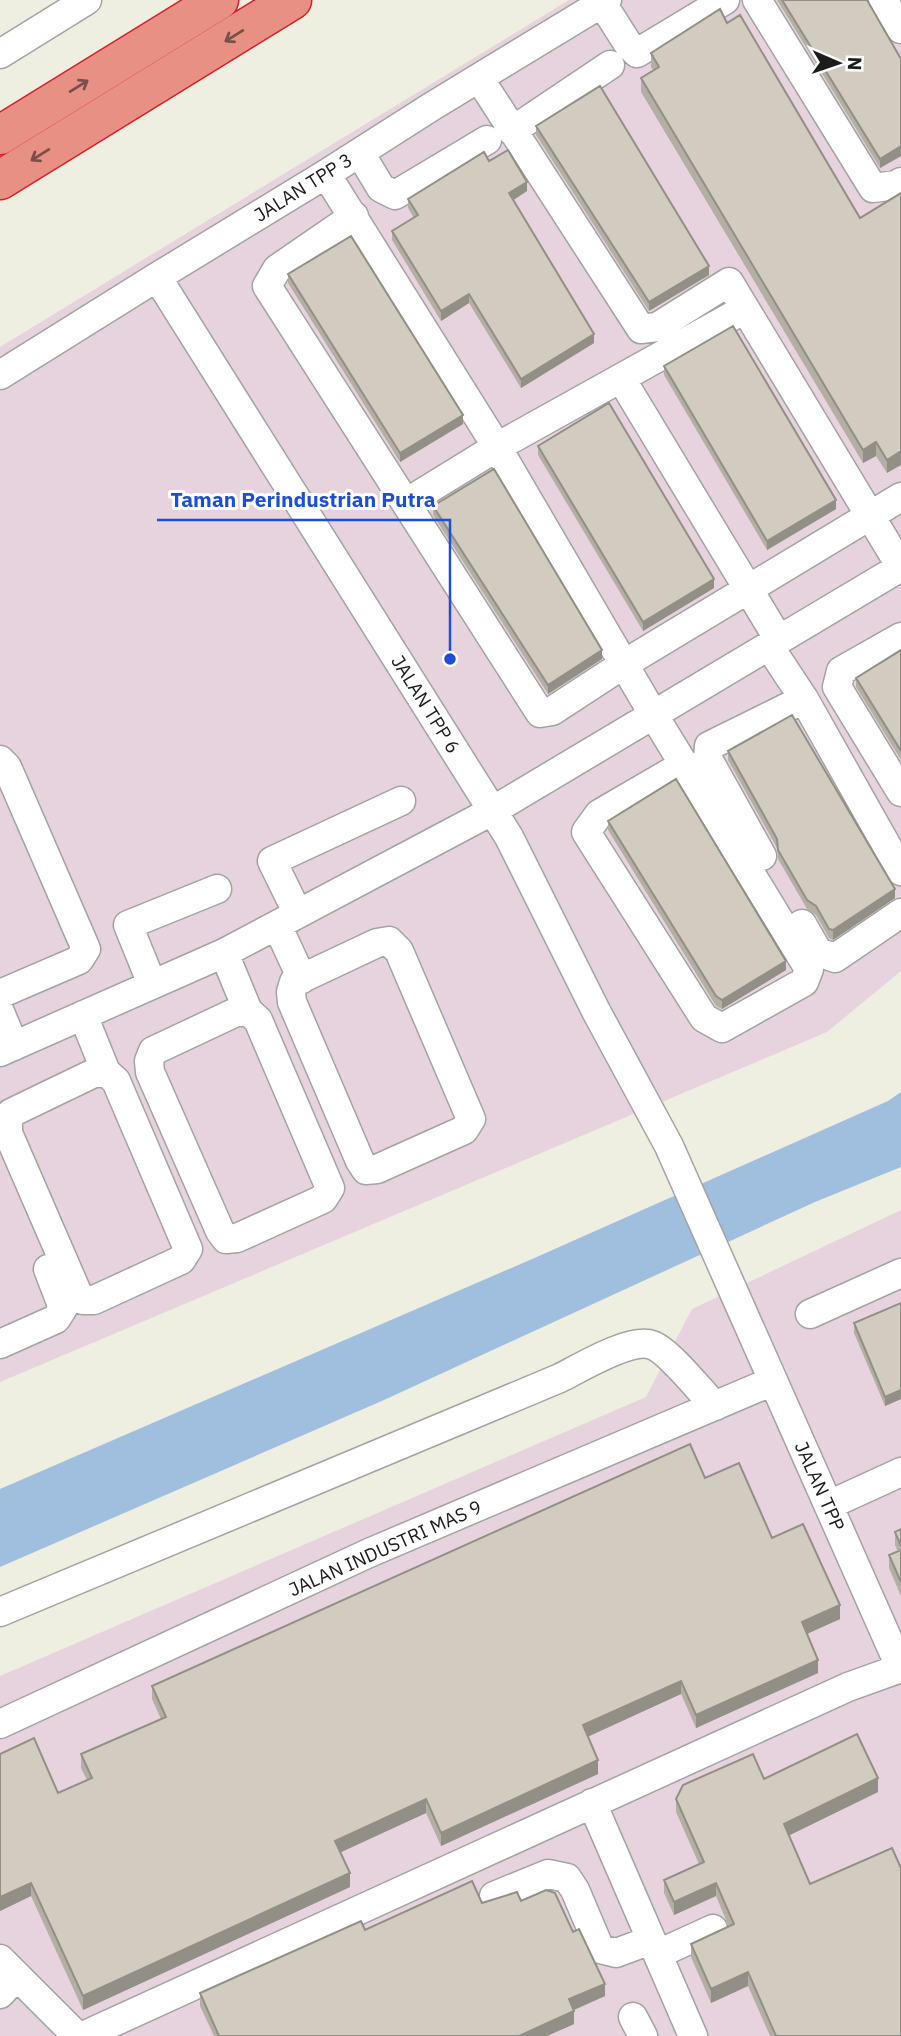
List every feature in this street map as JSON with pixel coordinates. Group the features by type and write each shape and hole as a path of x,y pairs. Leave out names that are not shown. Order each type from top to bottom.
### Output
{"highway":[{"path":"0,135 219,0"},
{"path":"0,180 292,0"}],"street":[{"path":"0,54 87,0"},
{"path":"605,2 628,44 637,53 726,0"},
{"path":"757,0 873,188 901,182"},
{"path":"883,0 901,29"},
{"name":"JALAN TPP 3","path":"0,376 157,276 605,2"},
{"path":"359,153 381,188 395,195 500,135 610,65"},
{"path":"0,1012 7,1049 224,953 492,811 901,567 729,282 657,327 640,329 500,135 479,78"},
{"path":"326,174 497,447 653,714 685,764 809,969 804,982 722,1028 704,1018 586,832 598,814 685,764"},
{"path":"354,216 277,269 267,286 540,713 552,711 624,664 901,497"},
{"name":"JALAN TPP 6","path":"157,276 509,837 596,1011 669,1146 739,1304"},
{"path":"406,503 497,447 622,380 745,309"},
{"path":"622,380 748,589 804,699 901,871"},
{"path":"901,637 841,671 837,687 901,792"},
{"path":"804,699 709,746 708,760 818,952 835,958 901,913"},
{"path":"0,760 7,767 86,949 79,960 0,994"},
{"path":"302,979 272,861 401,801"},
{"path":"152,985 128,925 218,888"},
{"path":"389,942 399,951 471,1119 464,1130 377,1169 366,1170 292,1002 290,992 294,982 302,979 377,943 389,942"},
{"path":"224,953 248,1011 258,1020 330,1188 323,1199 237,1238 226,1239 219,1231 150,1072 149,1061 153,1051 236,1012 248,1011"},
{"path":"83,1015 106,1072 116,1082 188,1249 181,1260 94,1300 83,1300 77,1292 8,1133 8,1122 11,1113 94,1073 106,1072"},
{"path":"0,1160 63,1308 56,1319 0,1344"},
{"path":"810,1314 901,1273"},
{"name":"JALAN TPP","path":"739,1304 901,1668"},
{"path":"0,1612 559,1378 632,1344 651,1344 666,1354 715,1406"},
{"name":"JALAN INDUSTRI MAS 9","path":"0,1724 369,1553 773,1381"},
{"path":"829,1505 901,1472"},
{"path":"83,2036 848,1687 901,1668"},
{"path":"592,1803 693,2036"},
{"path":"494,1896 548,1874 567,1878 600,1949 616,1953 655,1947 713,1930"},
{"path":"6,1976 77,2036"}],"shaded area":[{"path":"569,0 901,0 901,971 827,1032 0,1382 0,347"},
{"path":"901,1210 901,2036 0,2036 0,1676 646,1397 692,1309"}],"water":[{"path":"901,1092 901,1167 815,1202 384,1400 0,1567 0,1489 539,1256 888,1101"}],"building":[{"path":"782,0 867,0 901,59 901,146 880,159"},
{"path":"720,9 727,23 740,15 860,218 901,193 901,451 887,460 876,442 863,450 641,78 659,67 651,53"},
{"path":"600,86 709,266 649,302 536,126"},
{"path":"508,150 527,182 509,193 594,334 521,379 469,294 441,311 392,231 418,215 408,199 484,152 489,161"},
{"path":"351,236 463,415 400,453 288,274"},
{"path":"733,326 836,500 767,541 664,366"},
{"path":"609,403 714,579 643,622 538,446"},
{"path":"494,469 602,650 548,685 433,506"},
{"path":"901,650 901,751 856,678"},
{"path":"792,715 895,889 833,930 829,929 816,906 807,900 778,850 777,839 728,751"},
{"path":"676,779 786,961 722,1000 716,996 608,821"},
{"path":"901,1303 901,1390 885,1397 854,1323"},
{"path":"690,1444 705,1478 739,1463 772,1538 803,1524 840,1605 802,1622 818,1660 696,1715 681,1681 583,1725 598,1760 441,1833 426,1799 335,1841 350,1873 83,1996 31,1883 0,1897 0,1754 34,1738 58,1793 92,1778 81,1754 166,1717 152,1686"},
{"path":"901,1529 901,1546 895,1532"},
{"path":"901,1550 901,1582 889,1555"},
{"path":"857,1734 878,1778 784,1824 810,1884 892,1848 901,1868 901,2036 776,2036 748,1972 711,1989 691,1944 734,1924 716,1883 674,1902 664,1880 704,1862 676,1799 683,1785 753,1754 764,1779"},
{"path":"472,1881 482,1903 517,1892 521,1901 546,1890 555,1893 573,1932 579,1929 605,1984 569,1999 574,2011 519,2036 219,2036 200,1993 361,1921 365,1930"}],"place":[{"name":"Taman Perindustrian Putra","path":"450,659"}]}
